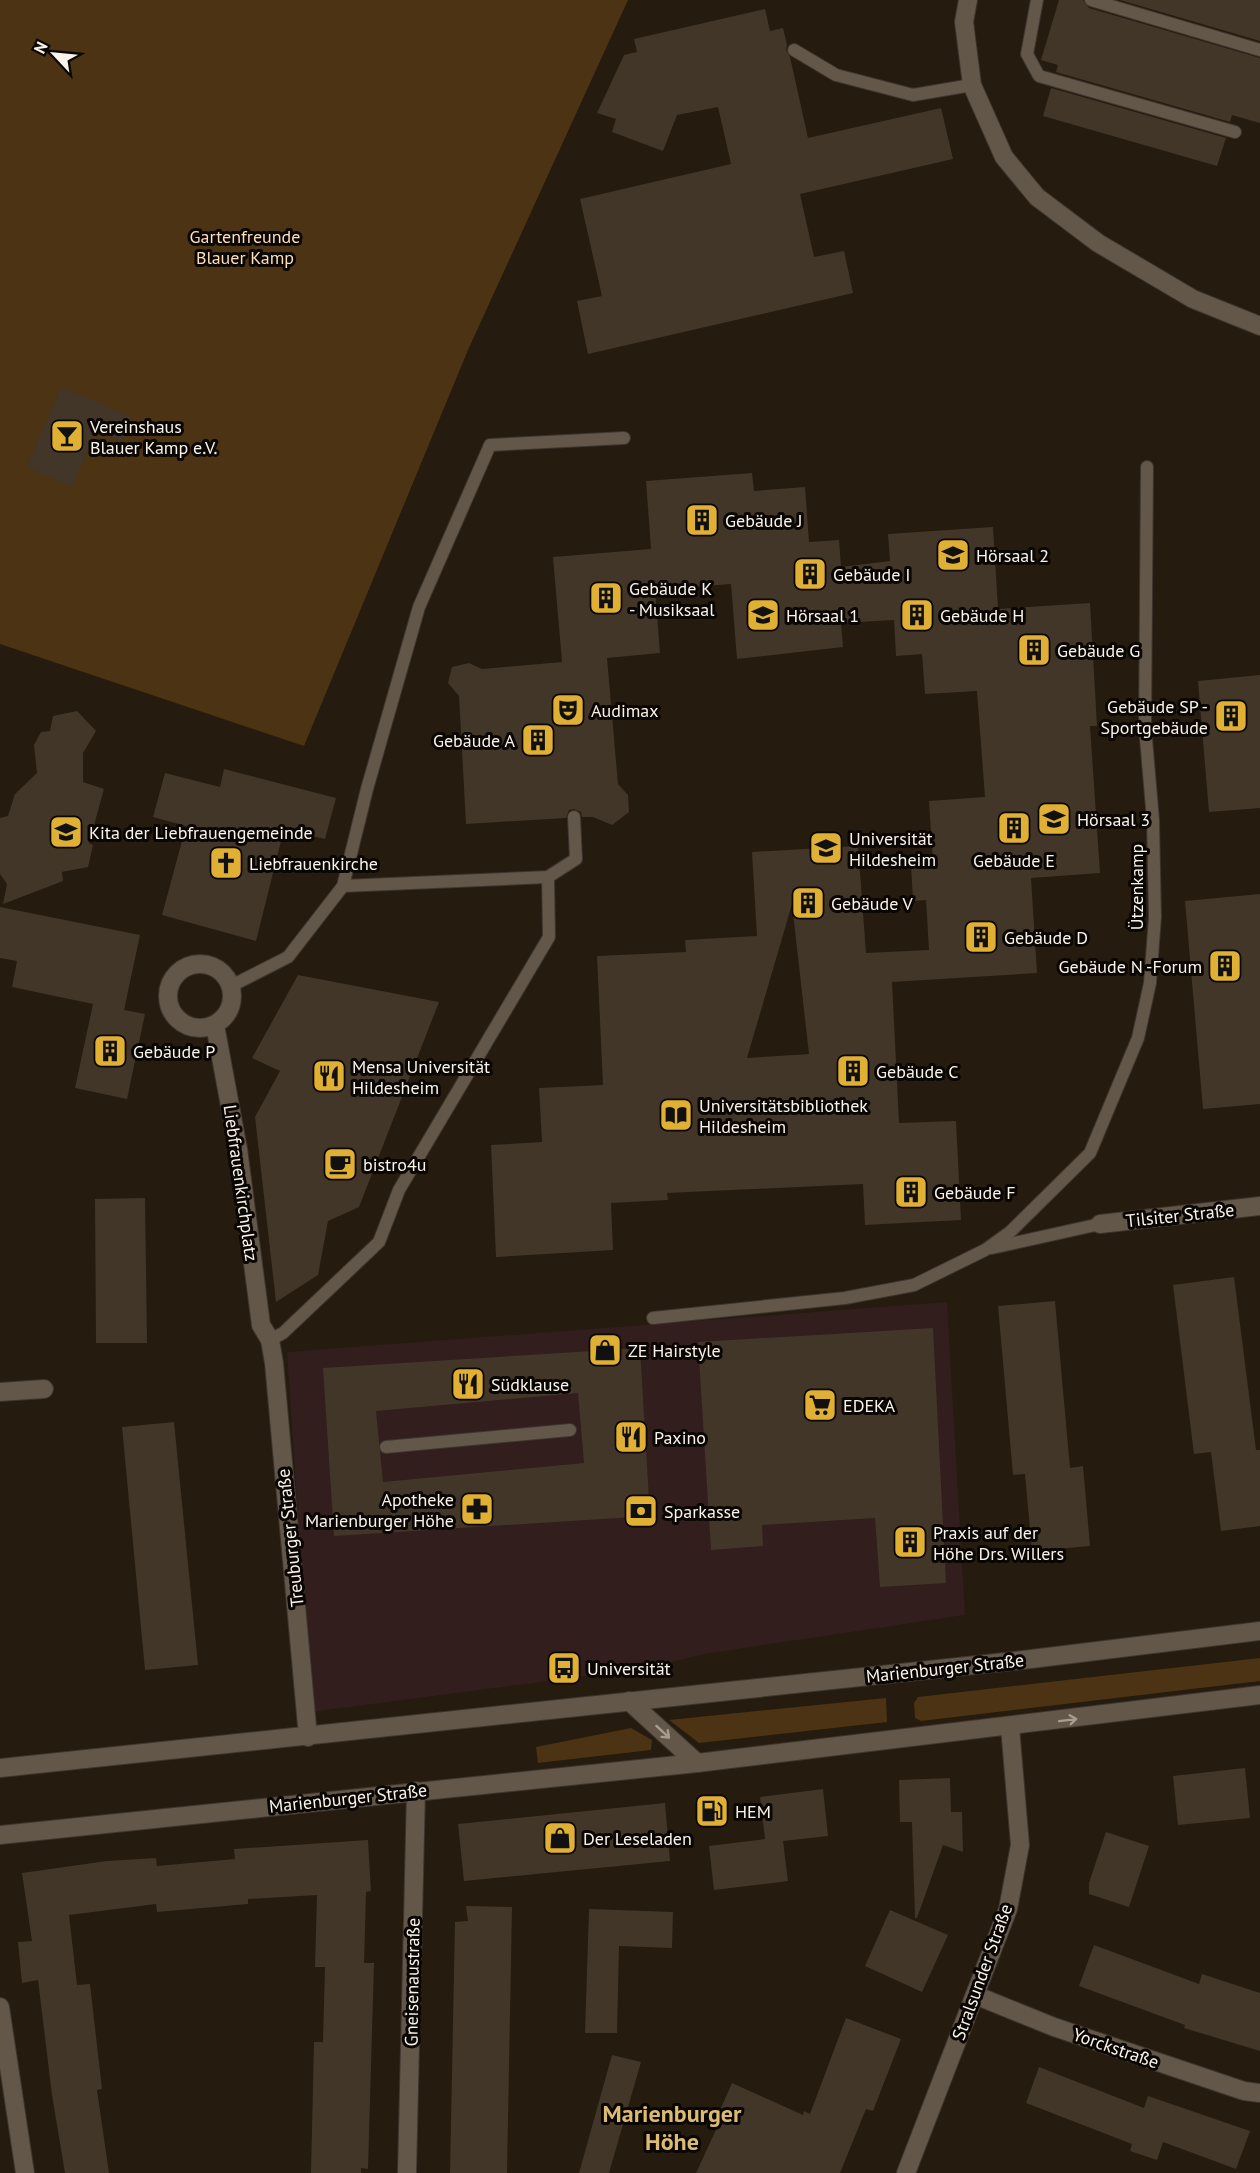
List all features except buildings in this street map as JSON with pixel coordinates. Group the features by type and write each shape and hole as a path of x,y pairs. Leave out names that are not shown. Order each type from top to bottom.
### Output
{"street":[{"path":"968,0 964,22 972,85 1004,157 1037,197 1098,243 1193,299 1260,326"},
{"path":"196,963 218,969 231,986 230,1008 215,1025 195,1028 177,1019 168,1001 171,982 185,966 196,963"},
{"name":"Liebfrauenkirchplatz","path":"215,1025 238,1149 261,1325 270,1340"},
{"name":"Tilsiter Straße","path":"1100,1224 1260,1206"},
{"name":"Treuburger Straße","path":"270,1340 308,1737"},
{"path":"0,1392 44,1389"},
{"name":"Marienburger Straße","path":"0,1768 1023,1660 1260,1631"},
{"name":"Marienburger Straße","path":"0,1835 697,1763 1260,1695"},
{"path":"629,1701 697,1763"},
{"name":"Stralsunder Straße","path":"906,2173 1008,1909 1020,1845 1010,1727"},
{"name":"Gneisenaustraße","path":"407,2173 416,1791"},
{"name":"Yorckstraße","path":"975,1995 1054,2027 1244,2091 1260,2093"},
{"path":"0,2007 25,2173"}],"lane":[{"path":"1036,0 1027,54 1039,76 1235,132"},
{"path":"1091,0 1260,50"},
{"path":"794,50 836,75 914,95 972,85"},
{"path":"231,986 288,957 343,886 367,789 419,607 490,445 624,438"},
{"name":"Ützenkamp","path":"985,1250 1010,1232 1090,1153 1138,1038 1150,983 1155,917 1153,820 1145,727 1147,467"},
{"path":"343,886 548,877 576,859 574,817"},
{"path":"270,1340 283,1333 379,1242 399,1190 549,937 548,877"},
{"path":"653,1318 845,1298 914,1286 985,1250 1100,1224"},
{"path":"386,1447 570,1430"}],"shaded area":[{"path":"947,1302 965,1615 704,1654 647,1668 311,1712 287,1352"}],"green space":[{"name":"Gartenfreunde Blauer Kamp","path":"0,0 628,0 468,350 304,746 0,644"},
{"path":"1260,1658 1260,1681 921,1721 915,1718 914,1703 918,1697"},
{"path":"886,1698 887,1722 699,1743 669,1720"},
{"path":"631,1728 652,1740 651,1750 538,1763 536,1747"}],"place":[{"name":"Vereinshaus Blauer Kamp e.V.","path":"67,436"},
{"name":"Gebäude J","path":"702,520"},
{"name":"Hörsaal 2","path":"953,555"},
{"name":"Gebäude I","path":"810,574"},
{"name":"Gebäude K - Musiksaal","path":"606,598"},
{"name":"Hörsaal 1","path":"763,615"},
{"name":"Gebäude H","path":"917,615"},
{"name":"Gebäude G","path":"1034,650"},
{"name":"Audimax","path":"568,710"},
{"name":"Gebäude SP - Sportgebäude","path":"1231,716"},
{"name":"Gebäude A","path":"538,740"},
{"name":"Hörsaal 3","path":"1054,819"},
{"name":"Gebäude E","path":"1014,828"},
{"name":"Kita der Liebfrauengemeinde","path":"66,832"},
{"name":"Universität Hildesheim","path":"826,848"},
{"name":"Liebfrauenkirche","path":"226,863"},
{"name":"Gebäude V","path":"808,903"},
{"name":"Gebäude D","path":"981,937"},
{"name":"Gebäude N -Forum","path":"1225,966"},
{"name":"Gebäude P","path":"110,1051"},
{"name":"Gebäude C","path":"853,1071"},
{"name":"Mensa Universität Hildesheim","path":"329,1076"},
{"name":"Universitätsbibliothek Hildesheim","path":"676,1115"},
{"name":"bistro4u","path":"340,1164"},
{"name":"Gebäude F","path":"911,1192"},
{"name":"ZE Hairstyle","path":"605,1350"},
{"name":"Südklause","path":"468,1384"},
{"name":"EDEKA","path":"820,1405"},
{"name":"Paxino","path":"631,1437"},
{"name":"Apotheke Marienburger Höhe","path":"477,1509"},
{"name":"Sparkasse","path":"641,1511"},
{"name":"Praxis auf der Höhe Drs. Willers","path":"910,1542"},
{"name":"Universität","path":"564,1668"},
{"name":"HEM","path":"712,1811"},
{"name":"Der Leseladen","path":"560,1838"}],"district":[{"name":"Marienburger Höhe","path":"672,2127"}]}
